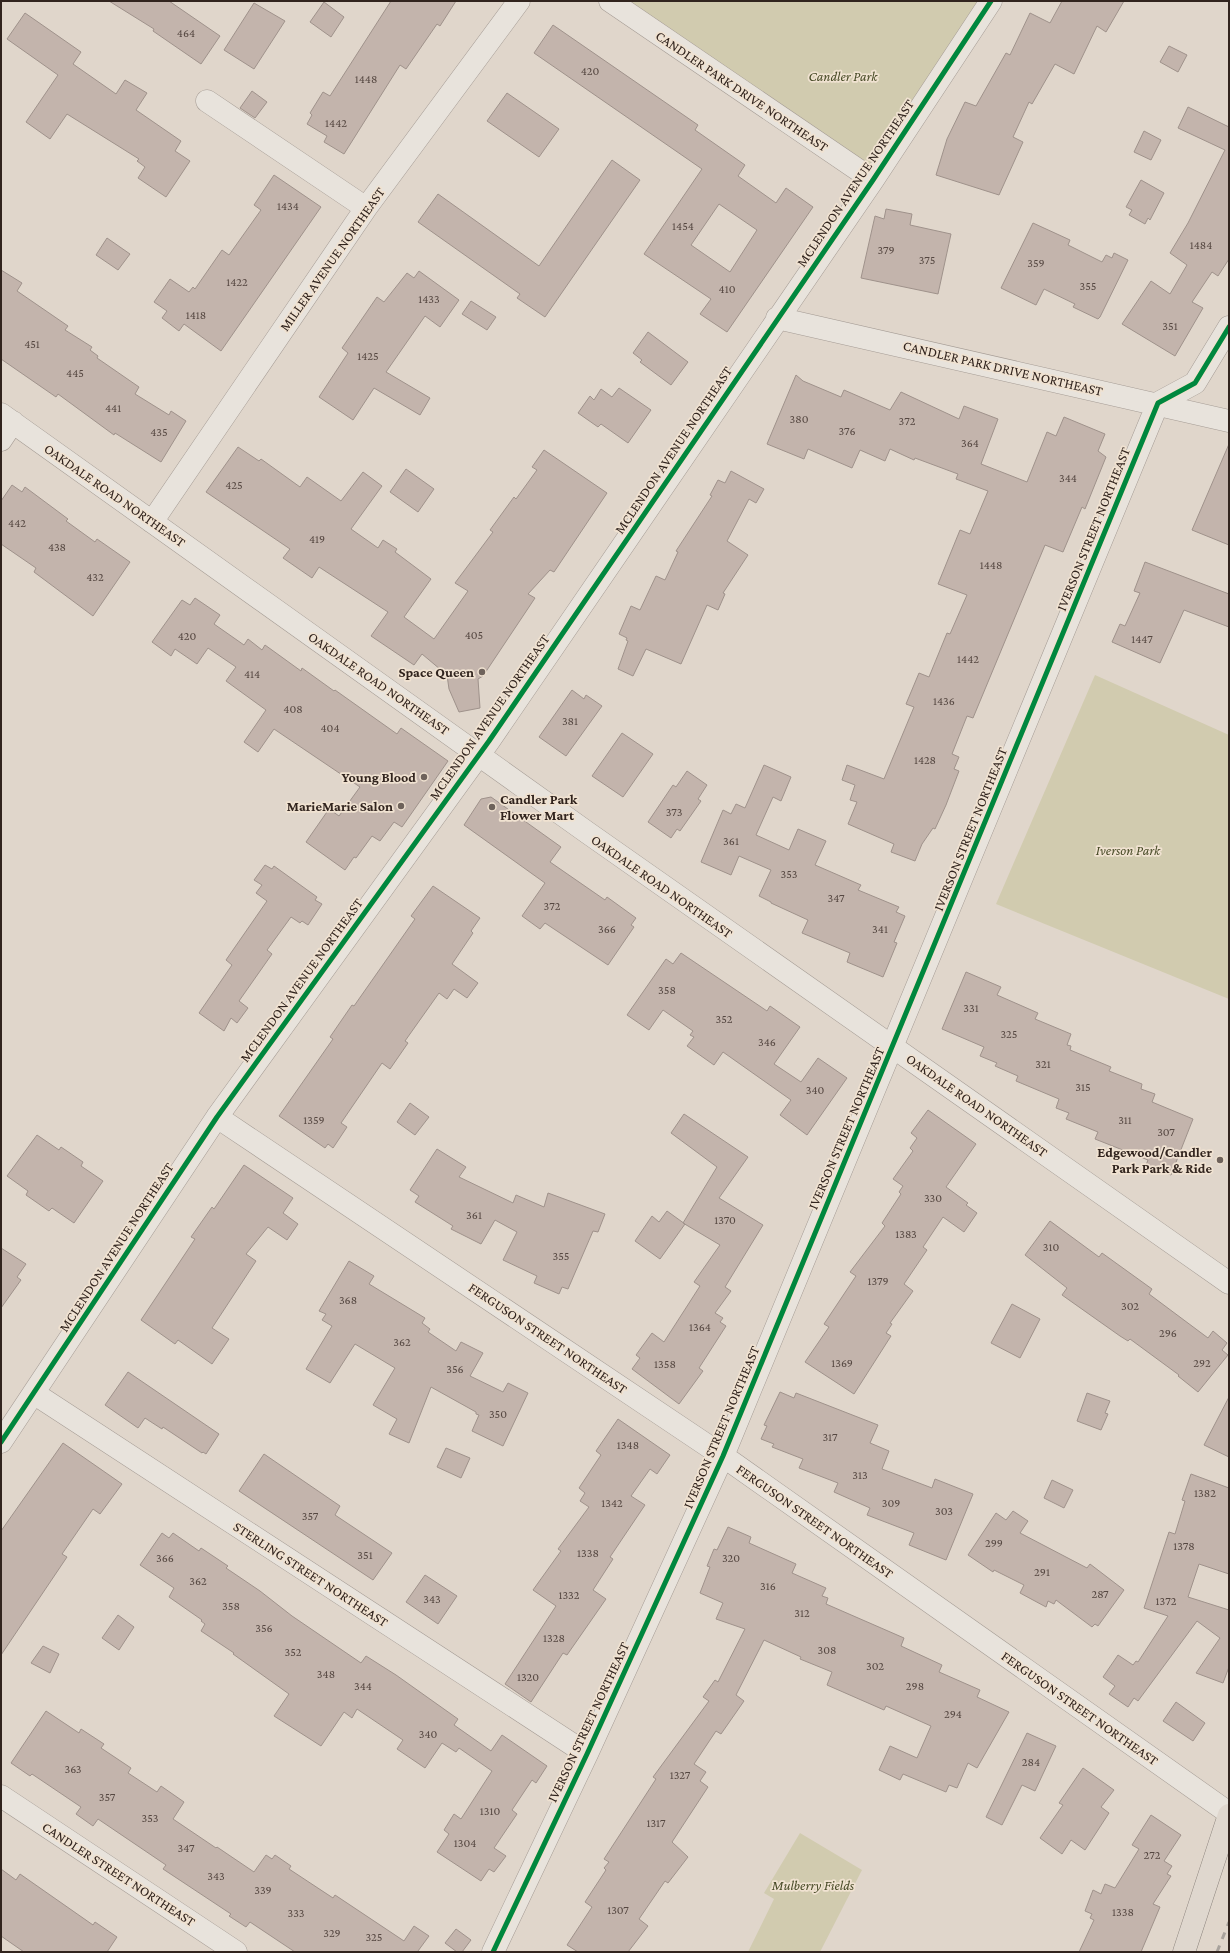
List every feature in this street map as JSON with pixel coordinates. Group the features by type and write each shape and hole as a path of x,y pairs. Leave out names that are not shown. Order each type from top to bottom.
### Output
{"main road":[{"path":"1184,1952 1229,1814"}],"street":[{"name":"MILLER AVENUE NORTHEAST","path":"152,522 366,208 519,1"},
{"name":"CANDLER PARK DRIVE NORTHEAST","path":"610,1 873,180"},
{"name":"MCLENDON AVENUE NORTHEAST","path":"1,1442 35,1394 216,1116 480,754 777,318 873,180 991,1"},
{"path":"207,101 366,208"},
{"name":"CANDLER PARK DRIVE NORTHEAST","path":"777,318 1158,403 1229,421"},
{"path":"1158,403 1195,384 1229,326"},
{"name":"IVERSON STREET NORTHEAST","path":"493,1952 723,1456 1158,403"},
{"path":"1,440 7,418"},
{"name":"OAKDALE ROAD NORTHEAST","path":"7,418 771,963 893,1046 1229,1283"},
{"name":"FERGUSON STREET NORTHEAST","path":"216,1116 723,1456 1229,1814"},
{"name":"STERLING STREET NORTHEAST","path":"35,1394 586,1754"},
{"name":"CANDLER STREET NORTHEAST","path":"1,1796 236,1952"}],"green space":[{"name":"Candler Park","path":"604,1 988,1 863,180"},
{"name":"Iverson Park","path":"1095,675 1229,735 1229,999 996,904"},
{"name":"Mulberry Fields","path":"800,1833 862,1870 820,1952 748,1952 774,1899 764,1893"}],"building":[{"path":"109,1 169,1 220,36 201,64 153,31 154,29"},
{"path":"391,1 456,1 440,26 437,24 406,69 400,65 344,154 324,142 327,136 307,124 312,115 310,113 323,92 330,96"},
{"path":"1062,1 1124,1 1106,32 1097,26 1074,74 1055,64 1032,104 1029,102 1013,137 1023,142 999,195 936,175 947,139 965,102 976,106 1006,53 1010,55 1030,13 1050,23"},
{"path":"324,2 344,17 331,37 310,22"},
{"path":"254,3 285,21 254,69 224,50"},
{"path":"25,13 81,52 73,64 116,94 125,80 147,93 136,110 181,141 175,151 190,161 166,197 138,178 145,167 137,161 139,159 67,114 50,139 26,122 58,75 7,39"},
{"path":"553,25 698,125 695,130 745,165 738,176 776,203 786,188 813,207 727,332 700,314 711,299 644,254 702,169 534,53","holes":["719,204 757,230 730,272 691,245"]},
{"path":"1169,46 1187,55 1178,72 1160,62"},
{"path":"252,91 267,102 255,118 240,108"},
{"path":"507,93 559,129 539,157 487,121"},
{"path":"1188,107 1229,127 1229,259 1218,276 1212,272 1192,302 1203,308 1175,356 1122,324 1151,281 1170,294 1187,265 1170,253 1188,223 1225,150 1178,128"},
{"path":"1144,131 1161,140 1151,160 1134,152"},
{"path":"612,160 640,180 545,317 517,298 520,294 418,222 438,194 539,266"},
{"path":"274,175 321,207 221,351 184,324 179,331 162,318 167,311 154,302 170,279 189,292 193,287 195,289 222,250 229,255 261,210 254,205"},
{"path":"1141,180 1164,193 1150,220 1148,218 1145,224 1129,215 1132,210 1126,207"},
{"path":"886,209 912,214 910,225 951,234 938,294 861,278 875,216 884,219"},
{"path":"1033,223 1070,240 1068,245 1102,262 1106,255 1112,258 1114,253 1128,260 1098,319 1073,307 1075,304 1044,289 1036,305 1001,288"},
{"path":"107,238 130,254 118,270 96,255"},
{"path":"1,270 22,283 17,291 68,326 65,330 92,347 90,350 98,356 97,358 139,387 135,394 169,415 171,411 186,421 161,462 115,433 114,435 58,394 56,397 1,359"},
{"path":"419,271 459,300 440,327 425,316 386,372 430,398 420,415 374,388 353,420 319,397 348,353 342,348 377,297 384,302 407,273 414,278"},
{"path":"471,301 496,317 487,330 462,314"},
{"path":"648,332 688,362 671,385 640,362 642,360 633,353"},
{"path":"796,375 803,381 841,397 844,390 890,410 901,392 959,419 964,406 998,419 981,464 1027,482 1047,432 1056,436 1064,417 1105,434 1098,451 1106,457 1085,509 1082,507 1063,552 1045,545 973,718 967,716 952,754 959,757 954,769 959,771 946,805 935,829 933,828 922,844 915,861 891,852 894,844 848,824 857,802 850,800 855,785 842,780 847,765 884,779 914,707 906,704 919,673 929,677 947,633 950,634 967,595 938,584 960,530 970,534 988,491 956,479 958,474 915,458 914,460 890,449 885,461 860,450 852,468 808,449 804,459 767,444"},
{"path":"619,388 651,410 628,443 601,424 598,427 578,413 590,396 594,400 601,389 612,397"},
{"path":"1229,444 1229,545 1192,530"},
{"path":"238,447 259,461 261,459 300,487 307,477 341,501 363,472 382,486 351,529 378,548 383,540 397,549 395,552 431,579 404,617 434,639 468,591 455,583 493,532 490,530 514,497 516,499 537,470 532,467 544,450 607,493 554,572 550,570 528,594 535,598 483,676 478,679 480,708 459,712 449,689 447,675 422,654 414,665 371,636 388,612 319,567 312,578 283,558 290,549 206,492"},
{"path":"406,469 434,489 418,512 390,492"},
{"path":"731,471 764,489 756,503 749,499 727,541 748,555 723,593 725,594 718,610 707,605 681,664 646,649 633,676 618,669 628,641 626,640 627,638 619,634 631,606 640,610 656,576 665,580 678,552 676,551 712,496 710,495 718,480 725,483"},
{"path":"12,485 22,492 25,487 68,519 66,521 95,542 97,539 130,562 93,616 34,572 36,568 1,544 1,501"},
{"path":"1145,562 1229,594 1229,627 1184,610 1160,663 1112,642 1120,624 1125,626 1140,593 1134,591"},
{"path":"195,598 220,615 214,624 244,645 248,639 262,650 265,645 301,671 302,668 334,691 335,690 397,734 401,728 448,761 402,827 394,822 380,841 372,836 345,870 306,842 329,809 339,816 360,787 274,729 258,752 244,742 266,710 226,681 236,667 208,648 197,664 175,649 171,656 152,642 182,600 190,605"},
{"path":"572,690 584,699 586,695 602,706 566,756 539,737"},
{"path":"622,733 653,754 623,797 592,776"},
{"path":"764,765 791,777 781,801 773,797 756,835 789,850 798,829 826,841 815,865 861,885 858,890 899,907 896,912 905,916 894,942 897,943 883,977 847,962 850,953 802,933 808,920 759,896 771,870 739,856 731,875 701,862 723,810 731,814 736,804 745,808"},
{"path":"687,771 707,785 698,799 701,801 680,831 677,829 671,838 648,822 673,785 676,787"},
{"path":"491,797 561,847 550,862 605,900 607,897 636,918 631,925 634,927 608,965 545,923 540,929 522,916 545,883 464,825 481,799"},
{"path":"265,865 272,869 274,866 317,897 315,900 322,904 308,925 302,921 300,923 291,917 267,950 272,954 239,1001 248,1008 237,1023 231,1018 224,1031 199,1013 232,965 226,960 267,901 256,893 262,885 254,880"},
{"path":"433,886 480,918 471,931 473,933 452,964 478,983 467,998 454,989 447,999 439,993 405,1041 408,1043 390,1069 382,1063 341,1123 347,1127 333,1148 328,1144 325,1148 279,1116 333,1039 330,1037 352,1005 354,1006 415,919 411,916"},
{"path":"681,953 767,1011 770,1006 800,1027 774,1064 801,1082 818,1058 847,1078 807,1135 780,1115 791,1100 723,1052 714,1065 687,1046 694,1037 690,1035 693,1031 663,1010 649,1030 627,1015 666,959 673,964"},
{"path":"966,972 1001,987 997,995 1038,1013 1035,1019 1071,1034 1067,1045 1071,1046 1070,1050 1111,1067 1109,1071 1142,1084 1141,1089 1155,1094 1152,1102 1193,1119 1171,1175 1146,1165 1148,1160 1095,1139 1098,1132 1066,1119 1069,1113 1056,1108 1059,1099 1016,1081 1018,1076 995,1066 997,1063 980,1056 984,1047 942,1029"},
{"path":"410,1103 429,1117 415,1135 397,1122"},
{"path":"928,1110 976,1144 946,1187 968,1203 966,1205 977,1213 964,1232 943,1217 923,1247 927,1250 904,1284 913,1291 890,1323 892,1324 886,1333 891,1336 854,1394 805,1362 829,1327 824,1324 856,1276 850,1272 885,1226 882,1223 901,1194 899,1192 903,1186 893,1179 913,1151 910,1148 917,1138 911,1133"},
{"path":"684,1114 748,1157 719,1198 763,1225 725,1287 731,1291 715,1313 723,1318 720,1322 726,1326 699,1368 703,1371 679,1404 632,1369 640,1358 636,1355 652,1333 664,1342 700,1286 694,1282 720,1245 683,1223 717,1167 671,1133"},
{"path":"37,1135 59,1150 61,1147 83,1162 81,1166 103,1181 74,1223 52,1208 49,1211 26,1195 28,1191 7,1176"},
{"path":"437,1149 466,1167 459,1177 513,1203 516,1195 544,1207 548,1193 605,1214 598,1232 593,1231 568,1289 562,1287 559,1294 534,1283 537,1276 503,1260 517,1232 495,1220 481,1244 451,1229 453,1226 415,1202 419,1196 410,1190"},
{"path":"244,1165 293,1198 283,1213 298,1224 287,1240 268,1227 246,1254 256,1261 212,1328 229,1339 212,1364 178,1340 175,1344 141,1320 195,1239 191,1237 212,1207 214,1209"},
{"path":"667,1211 685,1224 660,1259 635,1241 652,1216 659,1222"},
{"path":"1050,1221 1099,1257 1102,1253 1152,1289 1149,1294 1208,1338 1213,1331 1227,1343 1222,1350 1228,1355 1198,1392 1178,1376 1179,1375 1130,1339 1128,1341 1120,1336 1062,1295 1067,1288 1025,1255"},
{"path":"1,1248 26,1264 17,1277 21,1280 1,1308"},
{"path":"349,1261 374,1276 369,1284 425,1318 422,1323 430,1329 428,1332 456,1351 461,1342 483,1353 470,1376 503,1392 508,1383 528,1393 503,1446 472,1431 479,1415 476,1414 476,1412 431,1387 409,1443 389,1434 397,1419 373,1405 395,1368 355,1344 330,1383 306,1369 332,1326 322,1320 326,1314 319,1311"},
{"path":"1012,1304 1040,1319 1020,1358 991,1343"},
{"path":"128,1372 219,1434 206,1454 203,1452 202,1453 163,1427 162,1429 145,1418 138,1428 105,1405"},
{"path":"780,1392 794,1398 796,1393 878,1425 870,1443 889,1451 882,1469 932,1488 935,1479 973,1494 946,1560 909,1545 914,1533 867,1515 870,1508 834,1492 838,1483 799,1468 803,1459 772,1447 774,1444 761,1439 767,1426 764,1425"},
{"path":"1087,1393 1110,1401 1105,1413 1108,1414 1101,1430 1077,1421"},
{"path":"1229,1397 1229,1457 1204,1445"},
{"path":"618,1419 670,1455 657,1474 650,1469 631,1496 645,1505 610,1557 613,1559 593,1590 606,1599 567,1655 563,1653 531,1702 505,1684 556,1606 533,1590 561,1551 558,1549 589,1507 580,1501 585,1493 579,1488 601,1455 596,1451"},
{"path":"63,1443 122,1484 100,1514 93,1509 62,1554 67,1557 1,1655 1,1531"},
{"path":"446,1448 470,1458 461,1478 437,1467"},
{"path":"264,1454 340,1506 335,1515 392,1553 373,1580 239,1491"},
{"path":"1191,1474 1229,1488 1229,1574 1199,1564 1188,1597 1229,1610 1229,1667 1223,1683 1196,1673 1220,1638 1197,1621 1138,1701 1134,1698 1128,1707 1109,1694 1115,1686 1103,1677 1118,1655 1133,1665 1136,1661 1138,1662 1168,1616 1144,1608 1169,1532 1175,1534 1185,1501 1182,1500"},
{"path":"1052,1480 1073,1490 1064,1508 1044,1498"},
{"path":"1013,1511 1028,1521 1020,1533 1087,1568 1090,1564 1124,1590 1098,1626 1095,1624 1092,1627 1056,1600 1054,1604 1048,1601 1046,1607 1020,1593 1024,1585 994,1570 993,1572 968,1555 996,1513 1006,1520"},
{"path":"728,1527 751,1537 749,1543 796,1564 792,1573 826,1588 822,1596 828,1598 826,1604 904,1638 901,1646 942,1665 939,1672 980,1690 977,1697 1009,1712 977,1768 968,1763 957,1788 949,1785 946,1792 903,1774 900,1780 879,1770 890,1746 917,1758 931,1726 886,1706 884,1710 827,1685 832,1672 800,1659 801,1657 764,1640 736,1695 744,1701 721,1734 716,1731 694,1764 706,1772 700,1781 708,1787 672,1842 688,1857 668,1883 665,1881 639,1919 648,1926 628,1952 578,1952 567,1945 592,1907 585,1902 606,1870 604,1868 609,1862 604,1859 656,1779 653,1777 709,1701 703,1697 715,1680 718,1682 745,1629 716,1619 723,1603 700,1593 710,1567 707,1566 714,1549 717,1550"},
{"path":"162,1533 169,1538 173,1533 199,1551 201,1548 228,1566 226,1568 260,1591 292,1616 361,1663 366,1656 396,1675 458,1719 454,1725 491,1751 502,1735 547,1766 536,1783 532,1780 512,1810 517,1814 494,1848 506,1856 494,1872 489,1869 481,1881 437,1852 449,1834 444,1830 454,1814 461,1819 492,1771 459,1748 456,1752 442,1743 425,1768 397,1749 403,1740 357,1709 352,1718 344,1712 321,1746 274,1716 289,1694 233,1654 234,1653 201,1631 205,1624 201,1621 202,1620 169,1597 174,1588 140,1565"},
{"path":"425,1575 457,1596 438,1624 406,1602"},
{"path":"118,1615 134,1627 119,1650 102,1638"},
{"path":"43,1646 59,1654 50,1673 31,1663"},
{"path":"1176,1702 1205,1723 1193,1741 1163,1721"},
{"path":"46,1711 79,1733 81,1729 104,1744 101,1748 131,1768 128,1773 157,1792 161,1786 184,1802 173,1819 254,1872 266,1855 272,1859 275,1855 291,1866 289,1869 333,1898 335,1895 404,1941 414,1926 429,1936 418,1951 419,1952 295,1952 250,1922 246,1927 229,1916 231,1914 163,1869 166,1865 98,1819 93,1826 76,1814 81,1807 32,1774 30,1776 11,1763"},
{"path":"1027,1733 1056,1746 1035,1791 1022,1785 1002,1825 986,1817"},
{"path":"1083,1768 1114,1790 1101,1807 1109,1813 1085,1850 1071,1840 1062,1854 1040,1838 1063,1805 1059,1803"},
{"path":"1151,1815 1181,1835 1164,1861 1172,1866 1167,1874 1171,1876 1153,1904 1160,1907 1141,1952 1079,1952 1094,1920 1090,1918 1092,1914 1085,1911 1093,1890 1101,1894 1105,1884 1115,1888 1139,1849 1132,1845"},
{"path":"1,1869 16,1880 20,1874 93,1925 95,1922 117,1937 107,1952 24,1952 1,1936"},
{"path":"456,1929 471,1940 462,1952 457,1952 445,1943"}],"railway":[{"path":"1217,1952 1229,1922"}],"cycle path":[{"path":"1,1442 217,1117 489,741 873,180 991,1"},
{"path":"493,1952 587,1754 723,1456 1158,403 1195,383 1229,327"}],"place":[{"name":"Space Queen","path":"482,672"},
{"name":"Young Blood","path":"424,777"},
{"name":"MarieMarie Salon","path":"401,806"},
{"name":"Candler Park Flower Mart","path":"492,807"},
{"name":"Edgewood/Candler Park Park & Ride","path":"1220,1160"}]}
